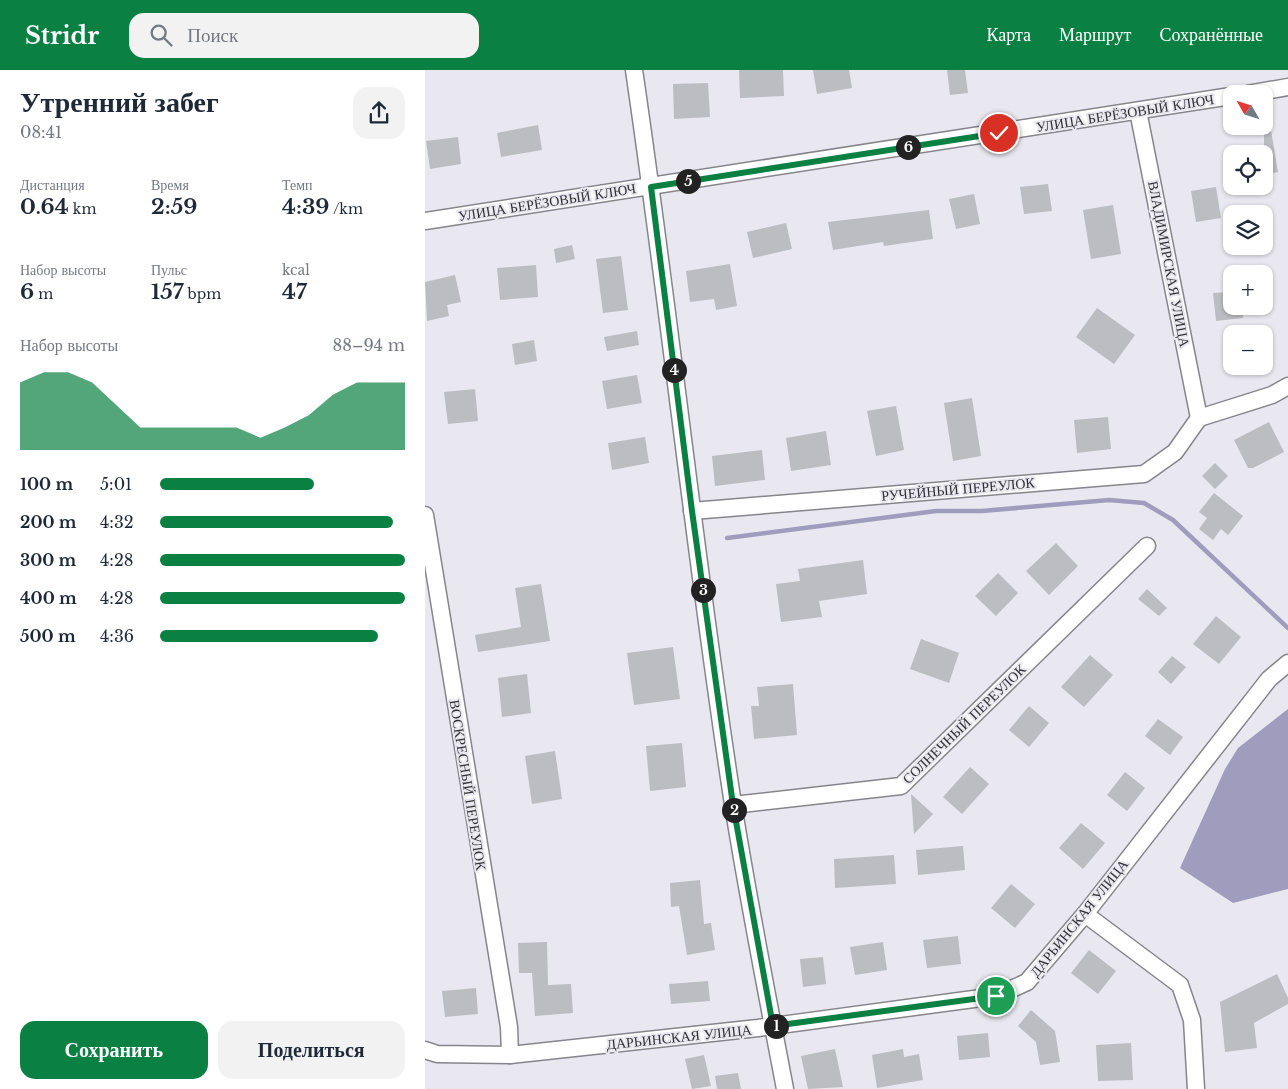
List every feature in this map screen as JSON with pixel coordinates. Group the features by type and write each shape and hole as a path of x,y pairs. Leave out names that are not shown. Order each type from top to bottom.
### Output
{"street":[{"path":"634,70 733,805 785,1089"},
{"path":"1273,90 1288,87"},
{"name":"УЛИЦА БЕРЁЗОВЫЙ КЛЮЧ","path":"425,221 1223,97"},
{"name":"ВЛАДИМИРСКАЯ УЛИЦА","path":"1138,111 1199,418"},
{"path":"1199,418 1272,395 1288,386"},
{"name":"РУЧЕЙНЫЙ ПЕРЕУЛОК","path":"692,511 1144,474 1175,452 1199,418"},
{"name":"ВОСКРЕСНЫЙ ПЕРЕУЛОК","path":"425,515 507,1017 510,1055"},
{"name":"СОЛНЕЧНЫЙ ПЕРЕУЛОК","path":"733,805 901,786 1147,546"},
{"name":"ДАРЬИНСКАЯ УЛИЦА","path":"425,1050 437,1054 510,1055 773,1026 996,996 1027,982 1085,914 1269,679 1288,663"},
{"path":"1085,914 1180,985 1192,1020 1196,1089"}],"shaded area":[{"path":"1288,709 1288,889 1233,903 1180,868 1225,769 1238,748"}],"building":[{"path":"739,70 783,70 784,96 740,98"},
{"path":"813,70 849,70 852,88 817,94"},
{"path":"947,70 965,70 968,93 950,95"},
{"path":"708,83 710,117 674,119 673,84"},
{"path":"538,125 542,150 501,157 497,133"},
{"path":"1264,135 1272,135 1278,172 1273,173 1273,145 1264,145"},
{"path":"458,137 461,164 430,169 426,141"},
{"path":"1048,184 1052,211 1024,214 1020,187"},
{"path":"1216,187 1221,218 1196,222 1191,191"},
{"path":"974,194 980,224 956,229 949,199"},
{"path":"1113,205 1121,254 1091,259 1083,210"},
{"path":"929,210 933,239 884,246 883,242 833,250 828,222"},
{"path":"786,223 792,249 753,258 747,232"},
{"path":"572,245 575,259 556,263 554,249"},
{"path":"621,256 628,310 603,313 596,259"},
{"path":"730,264 737,306 716,310 714,299 690,302 686,271"},
{"path":"536,265 538,297 500,300 497,268"},
{"path":"455,275 461,302 447,305 449,316 427,321 425,282"},
{"path":"1223,292 1223,315 1243,315 1243,318 1216,321 1213,293"},
{"path":"1097,308 1135,335 1114,364 1076,337"},
{"path":"637,331 639,345 607,351 604,337"},
{"path":"534,340 537,361 515,365 512,344"},
{"path":"637,375 642,403 607,409 602,381"},
{"path":"475,389 478,421 448,424 444,392"},
{"path":"972,398 981,456 953,461 944,403"},
{"path":"896,406 904,450 876,456 867,411"},
{"path":"1108,417 1111,449 1077,453 1074,420"},
{"path":"1269,422 1284,452 1253,468 1248,468 1234,440"},
{"path":"826,431 831,465 791,471 786,438"},
{"path":"645,437 649,463 612,470 608,443"},
{"path":"762,450 765,480 715,486 712,456"},
{"path":"1215,463 1228,476 1215,489 1202,476"},
{"path":"1214,493 1243,516 1228,535 1221,529 1213,540 1199,529 1207,518 1199,512"},
{"path":"1056,543 1078,566 1049,595 1026,571"},
{"path":"863,560 867,594 819,601 822,617 781,622 776,584 800,581 798,569"},
{"path":"998,573 1018,593 996,616 975,596"},
{"path":"541,584 550,641 478,652 475,635 521,627 515,588"},
{"path":"1147,589 1167,608 1159,616 1138,599"},
{"path":"1216,616 1241,637 1219,664 1193,644"},
{"path":"921,639 959,653 949,683 910,669"},
{"path":"673,647 680,699 634,705 627,653"},
{"path":"1090,655 1113,675 1084,707 1061,687"},
{"path":"1172,656 1186,667 1171,684 1158,672"},
{"path":"527,674 531,713 502,717 498,678"},
{"path":"793,684 797,735 754,739 751,706 759,706 757,687"},
{"path":"1029,706 1049,723 1029,747 1009,730"},
{"path":"1158,719 1183,737 1170,755 1145,736"},
{"path":"682,743 686,787 650,791 646,746"},
{"path":"555,751 562,799 532,804 525,756"},
{"path":"970,767 989,784 962,814 943,797"},
{"path":"1125,772 1145,788 1127,811 1107,795"},
{"path":"911,794 933,814 914,834"},
{"path":"1081,823 1105,843 1083,869 1059,848"},
{"path":"963,846 965,870 918,875 916,850"},
{"path":"894,855 896,884 835,888 834,859"},
{"path":"700,880 704,924 711,923 715,950 687,955 679,906 671,907 670,883"},
{"path":"1011,884 1035,904 1015,928 991,908"},
{"path":"958,936 961,964 927,968 923,940"},
{"path":"547,942 548,985 571,984 573,1013 535,1016 532,973 519,973 518,943"},
{"path":"883,942 887,970 855,975 850,947"},
{"path":"1089,950 1116,971 1098,994 1071,973"},
{"path":"823,957 826,984 803,987 800,959"},
{"path":"1277,974 1288,998 1288,1004 1254,1023 1257,1048 1225,1052 1220,1002"},
{"path":"708,981 710,1001 671,1004 669,984"},
{"path":"476,988 478,1014 445,1017 442,991"},
{"path":"1031,1010 1055,1031 1060,1062 1040,1065 1036,1042 1018,1026"},
{"path":"988,1033 990,1057 959,1060 957,1036"},
{"path":"1131,1043 1133,1080 1098,1081 1096,1045"},
{"path":"835,1049 843,1087 808,1089 801,1056"},
{"path":"903,1049 904,1057 919,1054 923,1080 877,1088 872,1055"},
{"path":"704,1055 711,1086 692,1089 685,1059"},
{"path":"738,1073 741,1089 717,1089 715,1076"}],"waterway":[{"path":"727,538 936,511 982,511 1109,500 1144,503 1173,520 1288,628"}],"route":[{"path":"996,996 773,1026 733,805 692,511 651,187 999,133"}]}
